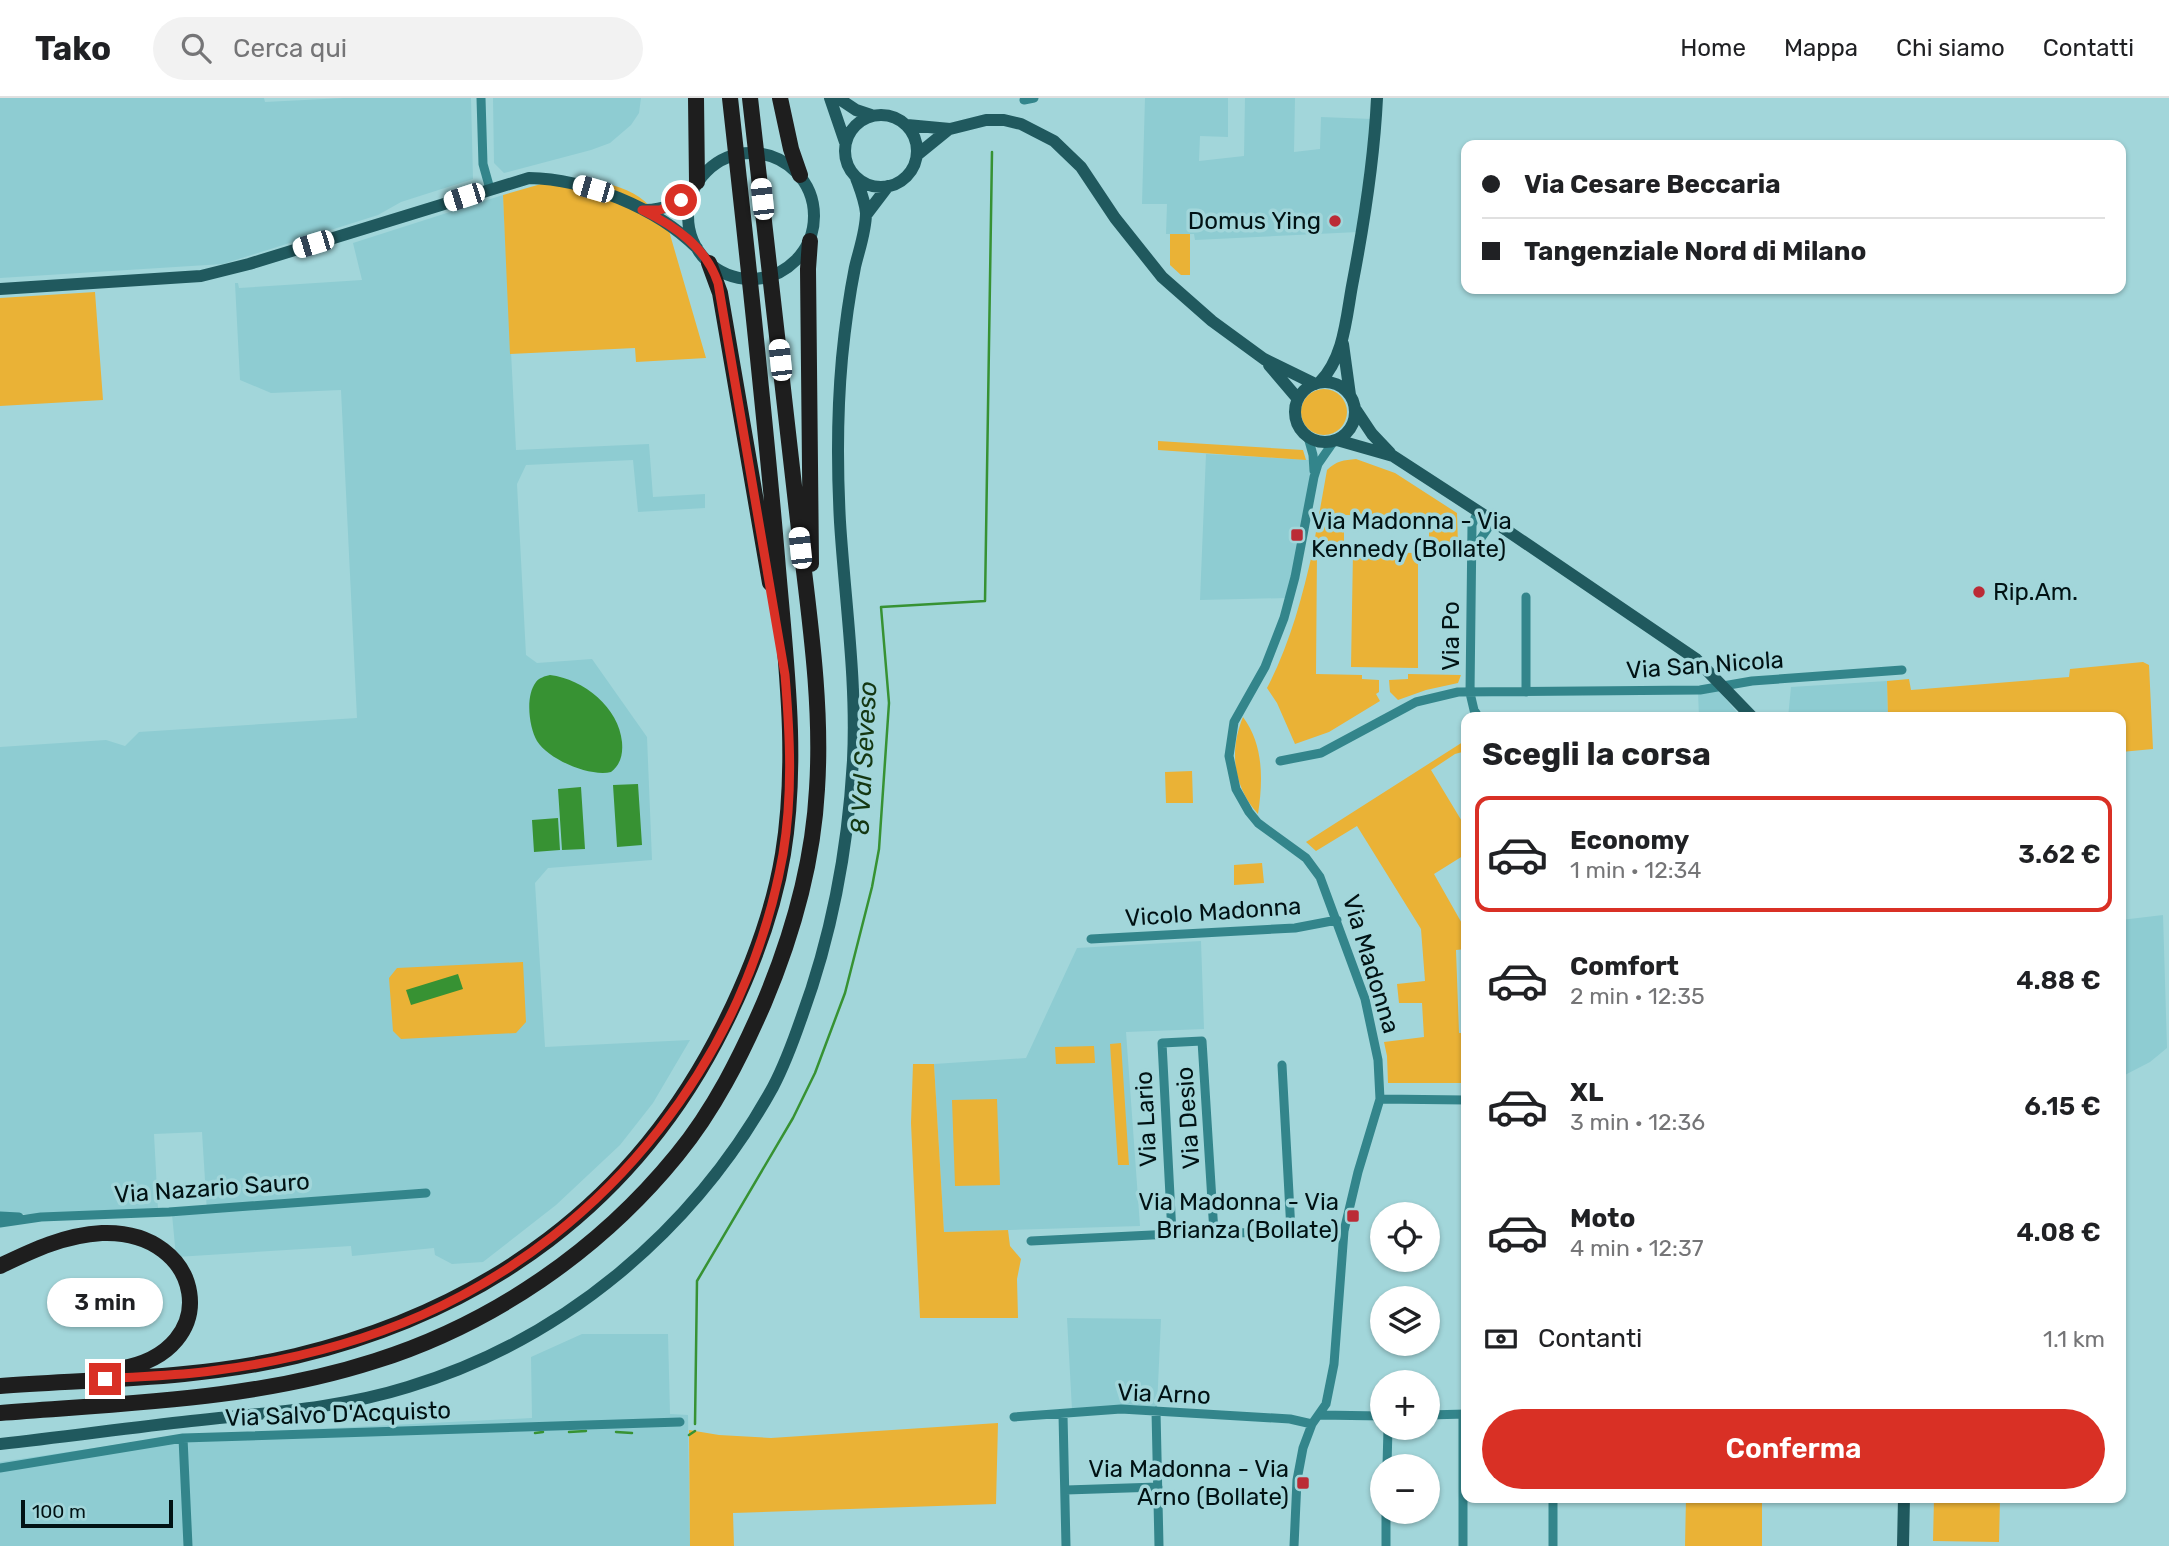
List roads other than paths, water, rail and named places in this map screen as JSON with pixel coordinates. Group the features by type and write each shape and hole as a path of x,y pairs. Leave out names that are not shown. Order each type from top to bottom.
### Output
{"highway":[{"path":"695,187 696,98"},
{"path":"0,1386 211,1371 293,1357 372,1334 421,1315 491,1280 528,1256 584,1213 630,1166 670,1117 721,1032 756,951 776,889 789,805 790,740 771,486 730,98"},
{"path":"750,98 814,671"},
{"path":"780,98 791,149 800,175"},
{"path":"0,1413 227,1394 324,1376 378,1361 450,1331 512,1298 596,1238 666,1168 718,1096 746,1044 778,971 798,910 810,858 818,786 808,269 810,241"},
{"path":"709,263 720,293 785,675"},
{"path":"0,1266 60,1240 102,1233 121,1234 145,1240 167,1254 182,1270 190,1296 182,1331 168,1350 156,1359 135,1367 0,1386"}],"street":[{"path":"481,98 483,164 490,189"},
{"path":"830,98 845,142 846,162 856,178 866,215"},
{"path":"838,98 856,110 871,115 890,115 907,125 950,129 986,120 1004,120 1021,124 1054,141 1081,167 1115,218 1162,277 1212,321 1264,359 1318,383"},
{"path":"1024,100 1034,98"},
{"path":"1318,383 1334,363 1343,336 1366,214 1377,98"},
{"path":"845,142 854,125 871,115"},
{"path":"907,125 914,136 917,155"},
{"path":"0,1444 273,1412 359,1399 406,1388 455,1371 508,1347 568,1312 622,1272 691,1204 735,1148 775,1083 796,1032 827,938 843,861 852,782 854,723 840,511 837,418 845,326 866,215 888,186 908,175 917,155 950,129"},
{"path":"0,289 201,276 249,264 529,178 551,178 593,189 642,210 681,232 709,263 734,276 762,278 788,268 810,241 815,220 809,188 800,175 793,167 763,153 741,153 720,160 695,187 669,206 660,210 642,210"},
{"path":"856,178 868,185 888,186"},
{"path":"695,187 688,220 697,248"},
{"path":"1343,336 1350,395 1372,434 1393,456 1696,659 1748,712"},
{"path":"1264,359 1298,399"},
{"path":"1350,395 1341,386 1333,383 1318,383 1306,388 1298,399 1296,420 1308,437 1321,442 1335,441 1393,456"},
{"path":"1335,441 1350,429 1356,409"},
{"name":"Via Madonna","path":"1308,437 1313,455 1314,477"},
{"name":"Via Madonna","path":"1294,1546 1297,1480 1303,1448 1312,1424 1320,1415 1328,1397 1334,1364 1344,1231 1380,1099 1378,1060 1365,999 1326,888 1306,858 1258,823 1249,812 1236,789 1229,756 1234,722 1265,667 1284,618 1318,464 1335,441"},
{"name":"Via Po","path":"1475,712 1469,693 1472,525 1478,511"},
{"path":"1471,552 1493,521"},
{"path":"1526,597 1526,692"},
{"name":"Via San Nicola","path":"1280,761 1321,753 1416,702 1458,692 1700,690 1724,685 1902,670"},
{"name":"Vicolo Madonna","path":"1091,939 1295,928 1337,920"},
{"name":"Via Desio","path":"1162,1043 1202,1041 1214,1233"},
{"name":"Via Lario","path":"1162,1043 1172,1234"},
{"path":"1282,1065 1291,1231"},
{"path":"1380,1099 1461,1100"},
{"name":"Via Nazario Sauro","path":"0,1223 41,1217 169,1212 426,1193"},
{"path":"0,1216 41,1217"},
{"path":"1031,1241 1172,1234 1344,1231"},
{"name":"Via Arno","path":"1014,1417 1121,1409 1290,1419 1312,1424"},
{"path":"1156,1411 1159,1546"},
{"path":"1440,1413 1461,1415"},
{"path":"1063,1415 1066,1546"},
{"path":"1320,1415 1370,1416"},
{"name":"Via Salvo D'Acquisto","path":"0,1468 183,1438 680,1422"},
{"path":"183,1438 188,1546"},
{"path":"1066,1490 1157,1487"},
{"path":"1463,1546 1464,1503"},
{"path":"1552,1546 1553,1503"},
{"path":"1903,1546 1904,1503"},
{"path":"1386,1524 1386,1546"}],"waterway":[{"name":"8 Val Seveso","path":"695,1424 697,1281 793,1118 815,1073 845,993 872,887 879,849 889,703 881,607 985,601 992,152"},
{"name":"8 Val Seveso","path":"569,1432 586,1431"},
{"name":"8 Val Seveso","path":"689,1435 695,1431"},
{"name":"8 Val Seveso","path":"535,1433 543,1432"},
{"name":"8 Val Seveso","path":"616,1432 632,1433"}],"place":[{"name":"Domus Ying","path":"1335,221"},
{"name":"Via Madonna - Via Kennedy (Bollate)","path":"1297,535"},
{"name":"Rip.Am.","path":"1979,592"},
{"name":"Via Madonna - Via Brianza (Bollate)","path":"1353,1216"},
{"name":"Via Madonna - Via Arno (Bollate)","path":"1303,1483"}]}
